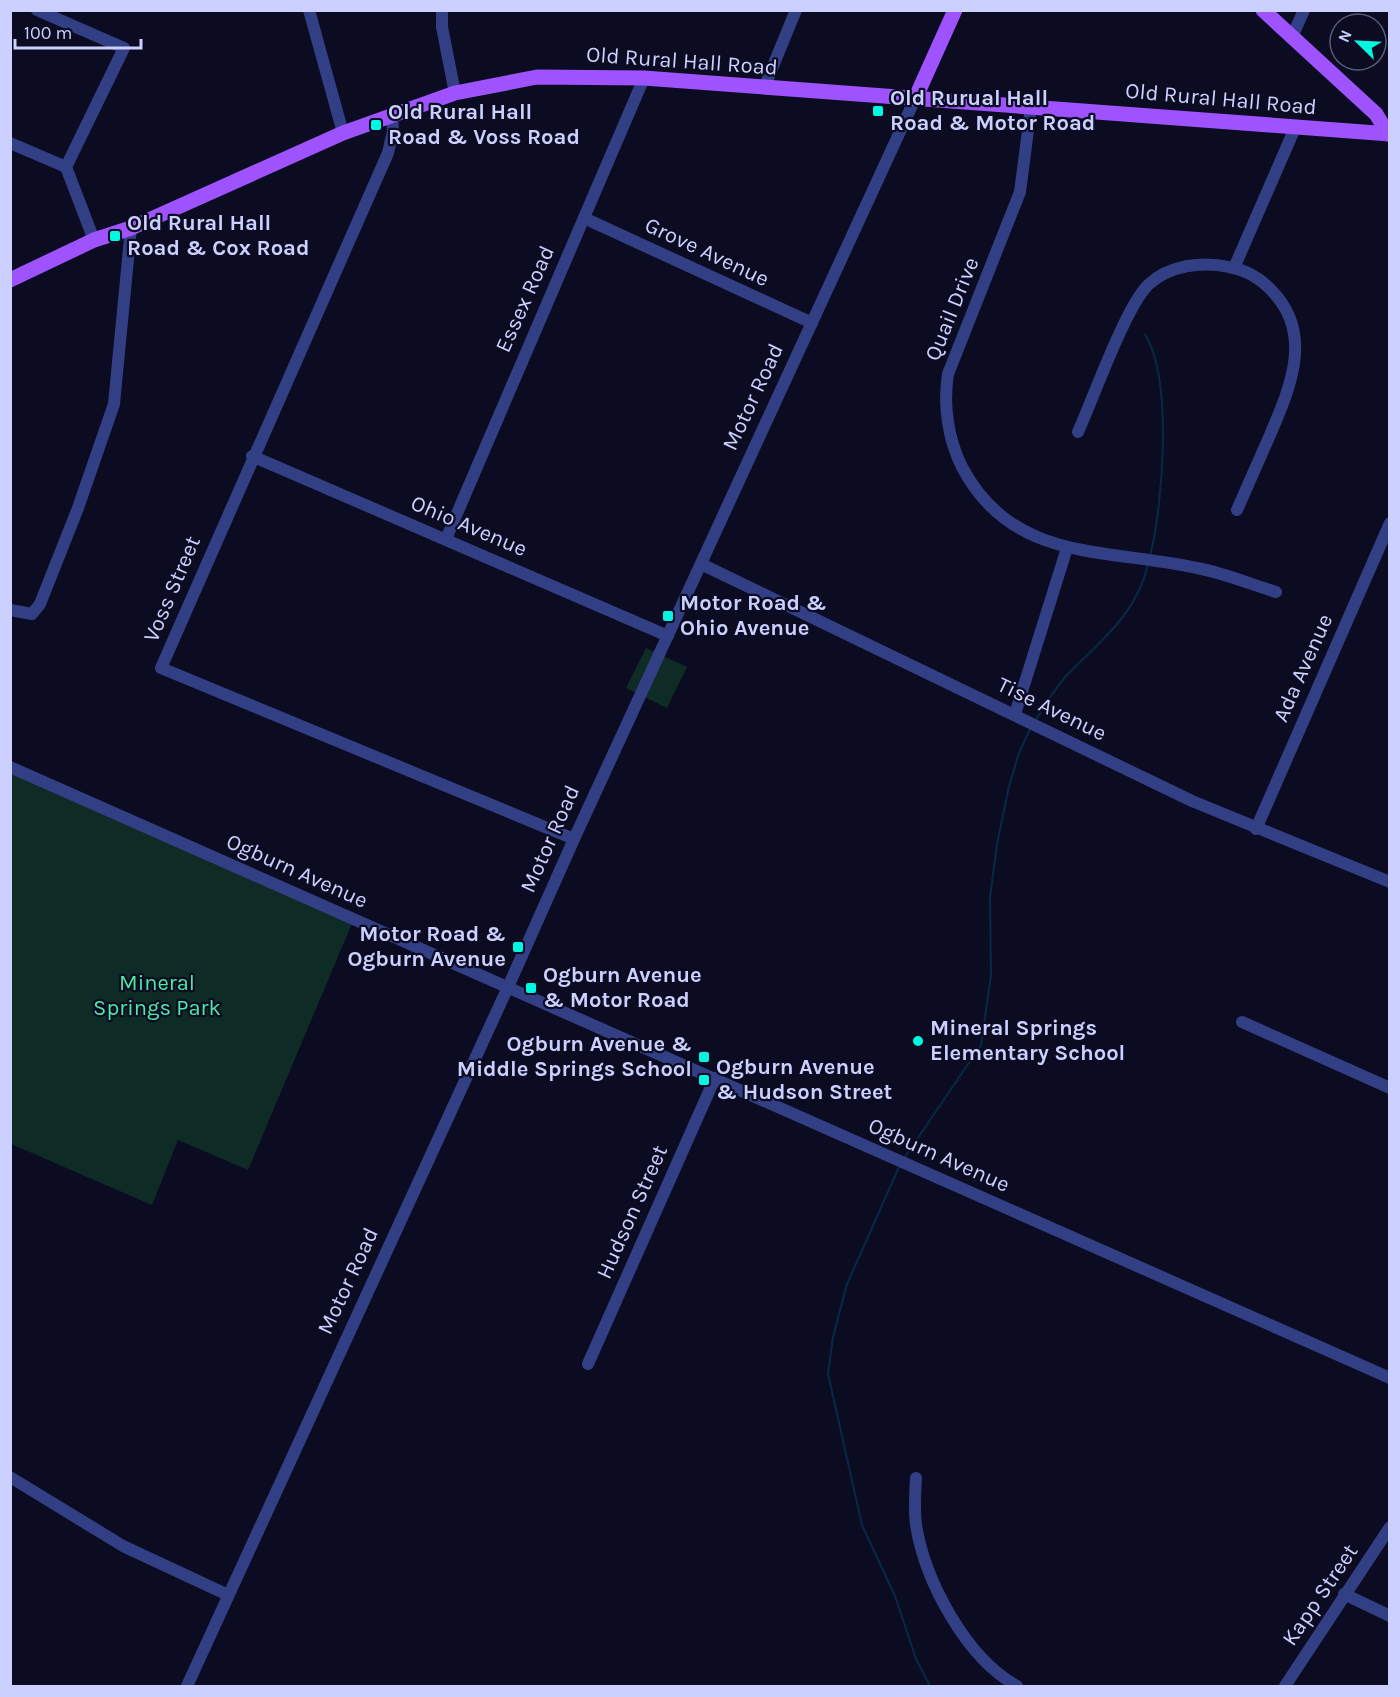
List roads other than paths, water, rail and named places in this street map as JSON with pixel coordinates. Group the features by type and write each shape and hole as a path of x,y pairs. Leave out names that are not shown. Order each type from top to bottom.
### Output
{"main road":[{"name":"Motor Road","path":"915,99 955,10"},
{"path":"1263,10 1376,114 1389,130"},
{"name":"Old Rural Hall Road","path":"10,280 94,240 131,228 343,133 455,93 537,77 644,78 1295,128 1389,130"}],"street":[{"path":"38,10 124,48 66,167"},
{"path":"309,10 343,133"},
{"path":"442,10 442,27 455,93"},
{"path":"764,88 796,10"},
{"path":"1293,37 1304,10"},
{"name":"Essex Road","path":"446,539 644,78"},
{"name":"Motor Road","path":"187,1686 508,987 574,838 915,99"},
{"name":"Quail Drive","path":"1031,106 1020,192 948,374 946,400 952,442 976,490 1018,529 1067,548 1196,567 1276,592"},
{"name":"Voss Street","path":"392,115 393,131 388,153 252,456 161,668 574,838"},
{"path":"1234,268 1295,128"},
{"path":"10,143 66,167 94,240"},
{"name":"Grove Avenue","path":"584,218 812,323"},
{"path":"10,610 32,614 40,604 78,508 114,404 131,228"},
{"path":"1078,432 1124,326 1147,286 1177,269 1211,264 1234,268 1258,279 1284,306 1294,332 1296,358 1282,406 1237,510"},
{"name":"Ohio Avenue","path":"252,456 668,636"},
{"name":"Ada Avenue","path":"1256,829 1389,524"},
{"path":"1015,714 1067,548"},
{"name":"Tise Avenue","path":"701,564 1192,801 1389,882"},
{"name":"Ogburn Avenue","path":"10,767 1389,1378"},
{"path":"1242,1022 1389,1088"},
{"name":"Hudson Street","path":"588,1364 715,1078"},
{"path":"10,1477 123,1546 228,1595"},
{"path":"916,1478 916,1527 926,1560 954,1623 977,1654 1002,1677 1017,1686"},
{"name":"Kapp Street","path":"1285,1686 1344,1594 1369,1562 1389,1527"},
{"path":"1344,1594 1389,1616"}],"waterway":[{"path":"1145,334 1154,354 1159,381 1163,443 1159,507 1150,556"},
{"path":"1036,719 1063,679 1105,637 1126,612 1143,582 1148,565"},
{"path":"905,1157 981,1045 991,975 990,898 997,844 1009,786 1019,753 1031,727"},
{"path":"899,1167 847,1284 833,1337 828,1374 862,1525 895,1596 916,1659 930,1686"}],"place":[{"name":"Old Rurual Hall Road & Motor Road","path":"878,111"},
{"name":"Old Rural Hall Road & Voss Road","path":"376,125"},
{"name":"Old Rural Hall Road & Cox Road","path":"115,236"},
{"name":"Motor Road & Ohio Avenue","path":"668,616"},
{"name":"Motor Road & Ogburn Avenue","path":"518,947"},
{"name":"Ogburn Avenue & Motor Road","path":"531,988"},
{"name":"Mineral Springs Elementary School","path":"918,1041"},
{"name":"Ogburn Avenue & Middle Springs School","path":"704,1057"},
{"name":"Ogburn Avenue & Hudson Street","path":"704,1080"}],"park label":[{"name":"Mineral Springs Park","path":"157,996"}]}
